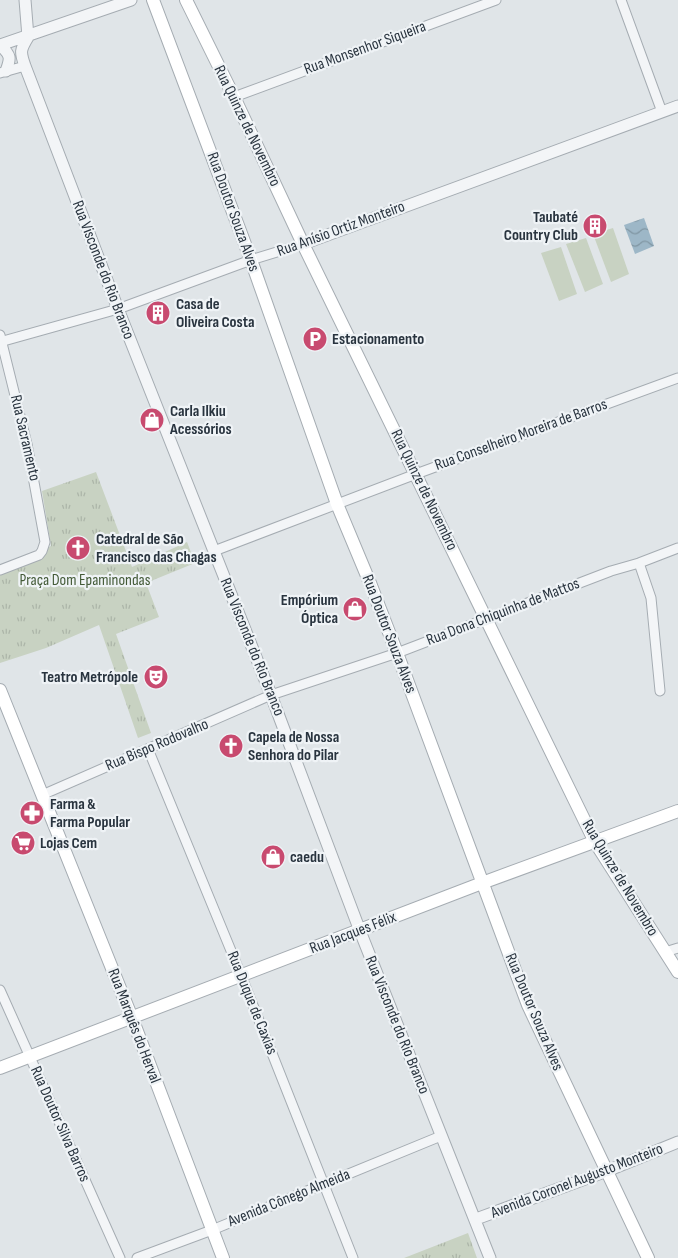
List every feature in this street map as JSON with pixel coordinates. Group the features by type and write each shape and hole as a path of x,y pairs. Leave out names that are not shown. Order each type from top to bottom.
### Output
{"main road":[{"name":"Rua Doutor Souza Alves","path":"153,0 251,260 337,504 397,652 528,1005 648,1258"},
{"name":"Rua Quinze de Novembro","path":"186,0 595,842 678,972"},
{"name":"Rua Marquês do Herval","path":"0,690 132,1018 223,1258"},
{"name":"Rua Jacques Félix","path":"0,1068 482,883 678,811"}],"street":[{"name":"Rua Visconde do Rio Branco","path":"25,0 28,37 21,53 25,66 118,309 271,695 360,931 490,1258"},
{"path":"0,45 28,37 131,0"},
{"name":"Rua Monsenhor Siqueira","path":"234,97 496,0"},
{"path":"621,0 662,112"},
{"path":"0,45 8,52 10,60 3,72"},
{"path":"3,72 25,66"},
{"name":"Rua Anísio Ortiz Monteiro","path":"1,339 118,309 251,260 303,244 678,106"},
{"name":"Rua Sacramento","path":"0,570 39,555 45,542 33,470 1,339"},
{"name":"Rua Conselheiro Moreira de Barros","path":"214,551 416,474 678,378"},
{"name":"Rua Dona Chiquinha de Mattos","path":"271,695 397,652 611,571 639,563 678,548"},
{"path":"639,563 651,598 660,691"},
{"name":"Rua Bispo Rodovalho","path":"42,794 271,695"},
{"name":"Rua Duque de Caxias","path":"148,749 241,975 353,1258"},
{"path":"665,952 678,948"},
{"name":"Rua Doutor Silva Barros","path":"0,990 120,1258"},
{"name":"Avenida Cônego Almeida","path":"137,1258 212,1230 441,1136"},
{"name":"Avenida Coronel Augusto Monteiro","path":"476,1219 607,1172 678,1142"}],"green space":[{"path":"613,228 629,274 611,282 593,234"},
{"path":"586,238 603,284 585,292 566,244"},
{"path":"561,247 577,294 559,301 541,253"},
{"name":"Praça Dom Epaminondas","path":"96,472 132,567 187,542 195,563 146,583 159,617 116,634 151,733 138,738 99,625 46,648 0,663 0,573 51,546 42,491"},
{"path":"468,1233 477,1258 404,1258"}],"water":[{"path":"644,218 654,246 635,254 624,225"}],"place":[{"name":"Taubaté Country Club","path":"595,226"},
{"name":"Casa de Oliveira Costa","path":"158,313"},
{"name":"Estacionamento","path":"315,339"},
{"name":"Carla Ilkiu Acessórios","path":"152,420"},
{"name":"Catedral de São Francisco das Chagas","path":"78,548"},
{"name":"Empórium Óptica","path":"355,609"},
{"name":"Teatro Metrópole","path":"156,677"},
{"name":"Capela de Nossa Senhora do Pilar","path":"231,746"},
{"name":"Farma & Farma Popular","path":"32,813"},
{"name":"Lojas Cem","path":"23,843"},
{"name":"caedu","path":"273,857"}]}
